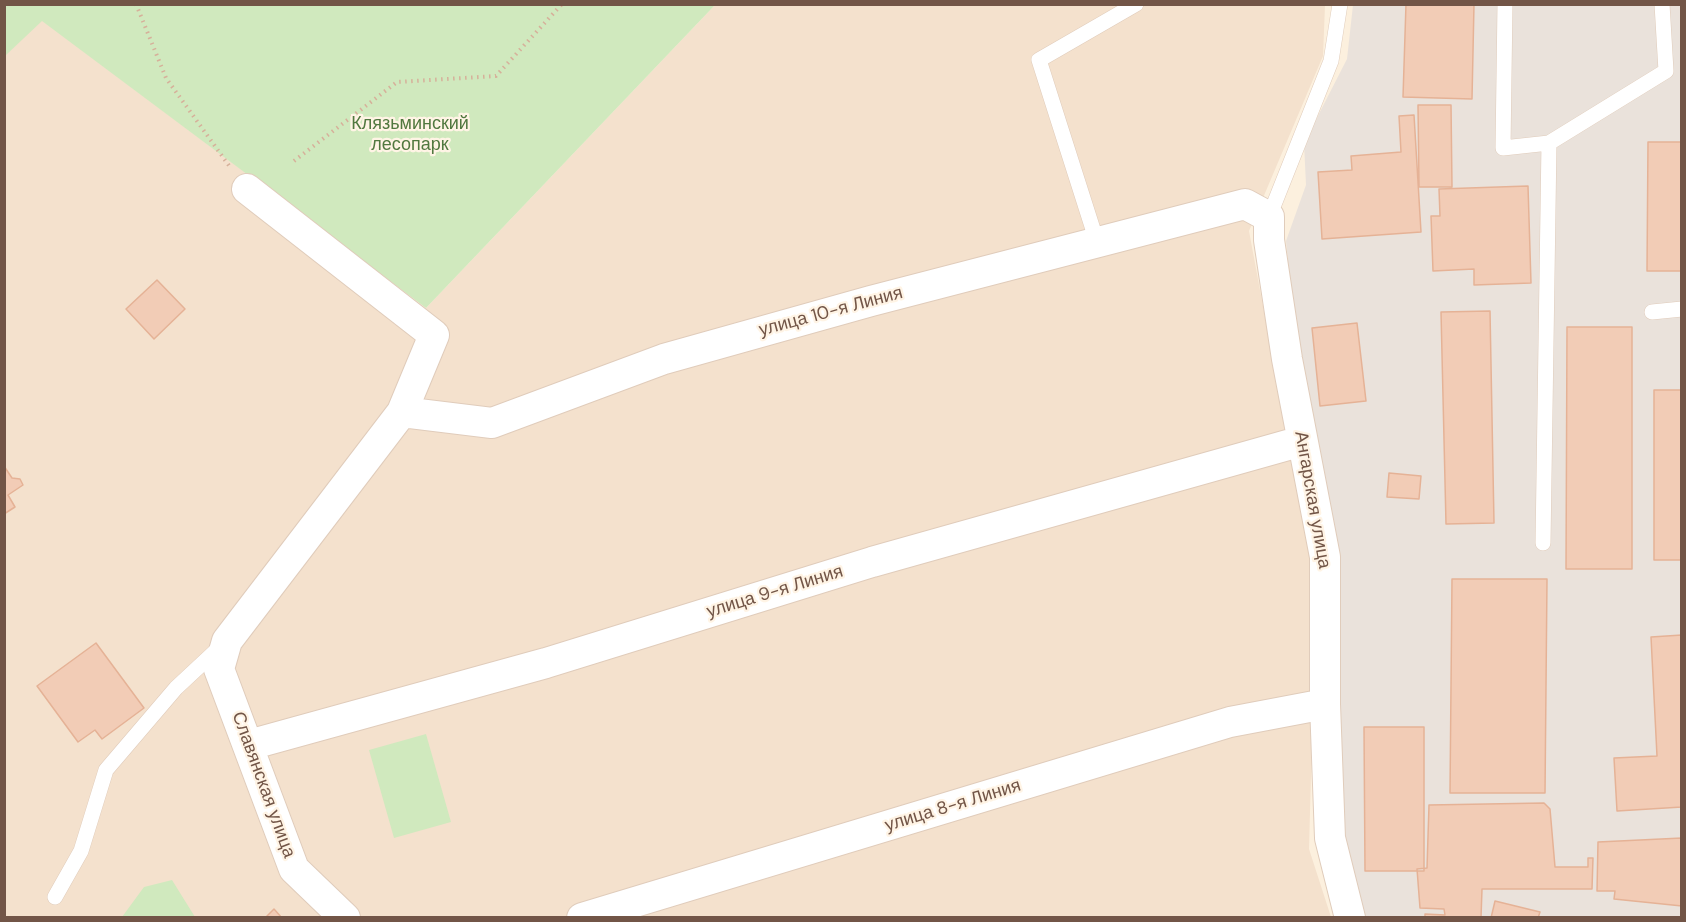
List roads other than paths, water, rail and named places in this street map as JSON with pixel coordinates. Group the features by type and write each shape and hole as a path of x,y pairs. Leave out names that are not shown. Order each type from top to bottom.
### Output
{"street":[{"path":"227,641 412,413 434,335 247,189"},
{"name":"улица 10-я Линия","path":"412,413 492,423 664,359 871,301 1097,242 1257,211"},
{"name":"Ангарская улица","path":"1257,211 1269,240 1302,441 1325,557 1325,704 1330,838 1350,918"},
{"name":"улица 9-я Линия","path":"249,745 546,663 872,562 1302,441"},
{"name":"Славянская улица","path":"227,641 219,669 294,869 345,918"},
{"name":"улица 8-я Линия","path":"582,918 1230,722 1325,704"}],"lane":[{"path":"1097,242 1039,60 1136,4"},
{"path":"1257,211 1331,61 1340,4"},
{"path":"1505,4 1503,148 1549,143 1666,70 1662,4"},
{"path":"1543,543 1549,143"},
{"path":"1652,312 1682,309"},
{"path":"55,897 81,851 106,770 176,688 227,641"}],"park label":[{"name":"Клязьминский лесопарк","path":"410,134"}]}
